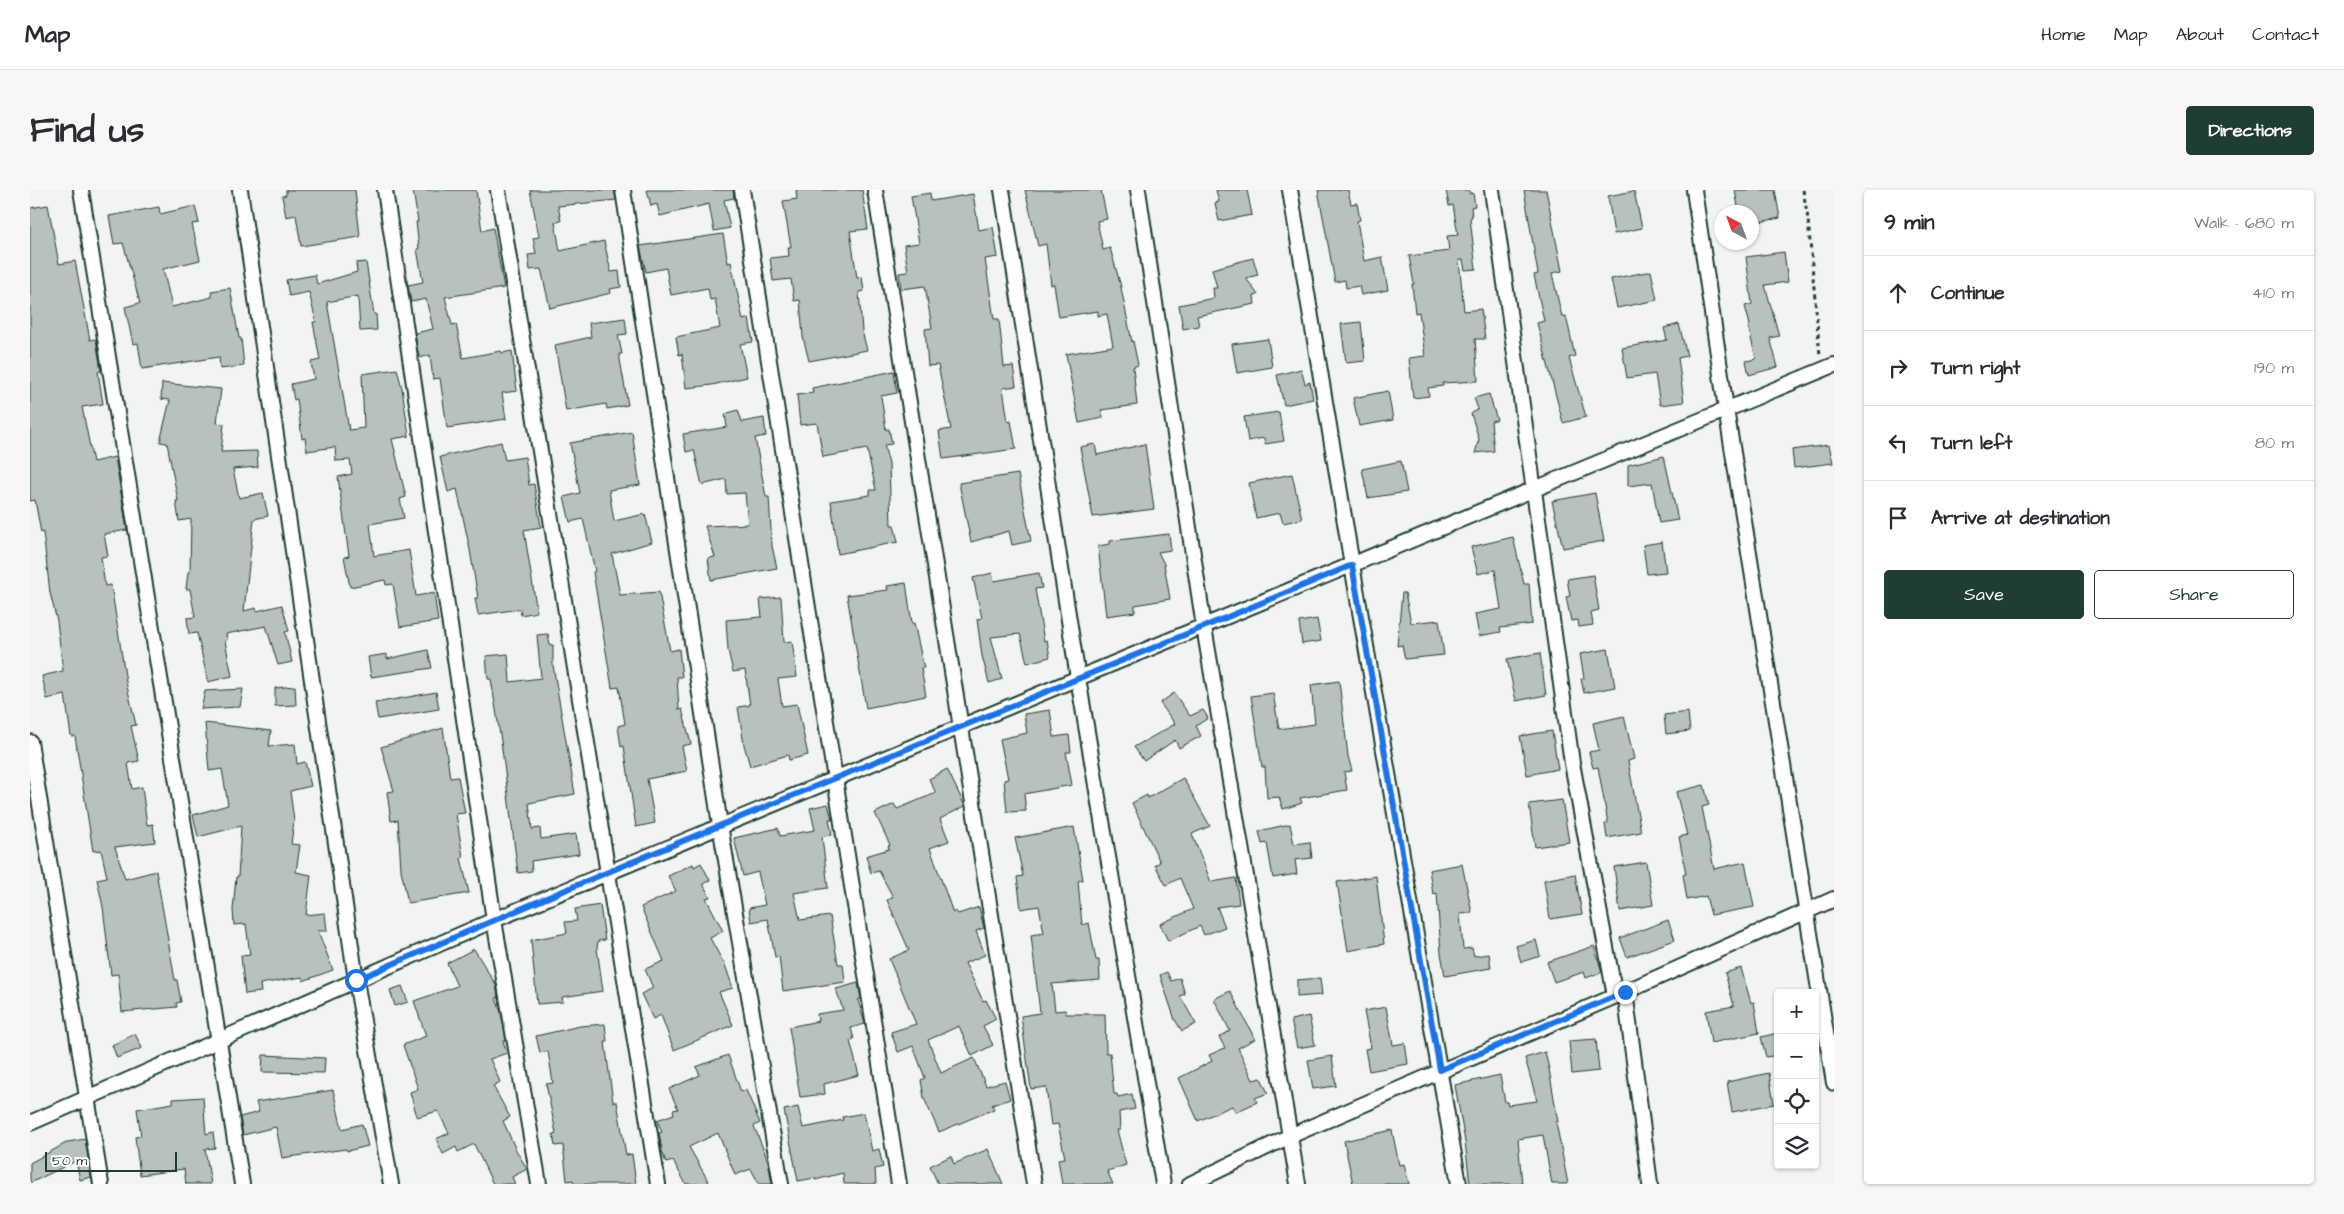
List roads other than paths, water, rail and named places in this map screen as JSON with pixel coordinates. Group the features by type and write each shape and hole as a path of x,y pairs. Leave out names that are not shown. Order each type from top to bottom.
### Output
{"street":[{"path":"81,190 242,1184"},
{"path":"240,190 356,980 391,1184"},
{"path":"385,190 494,920 540,1184"},
{"path":"498,190 658,1184"},
{"path":"623,190 720,825 781,1184"},
{"path":"742,190 899,1184"},
{"path":"875,190 1034,1184"},
{"path":"1002,190 1078,678 1163,1184"},
{"path":"1138,190 1204,627 1298,1184"},
{"path":"1290,190 1352,565 1459,1184"},
{"path":"1492,190 1572,763 1620,994 1650,1184"},
{"path":"1694,190 1726,409 1834,1083"},
{"path":"30,1123 219,1038 608,872 835,780 960,726 1204,627 1534,488 1828,368"},
{"path":"30,742 101,1184"},
{"path":"1190,1184 1290,1136 1620,994 1834,899"}]}
